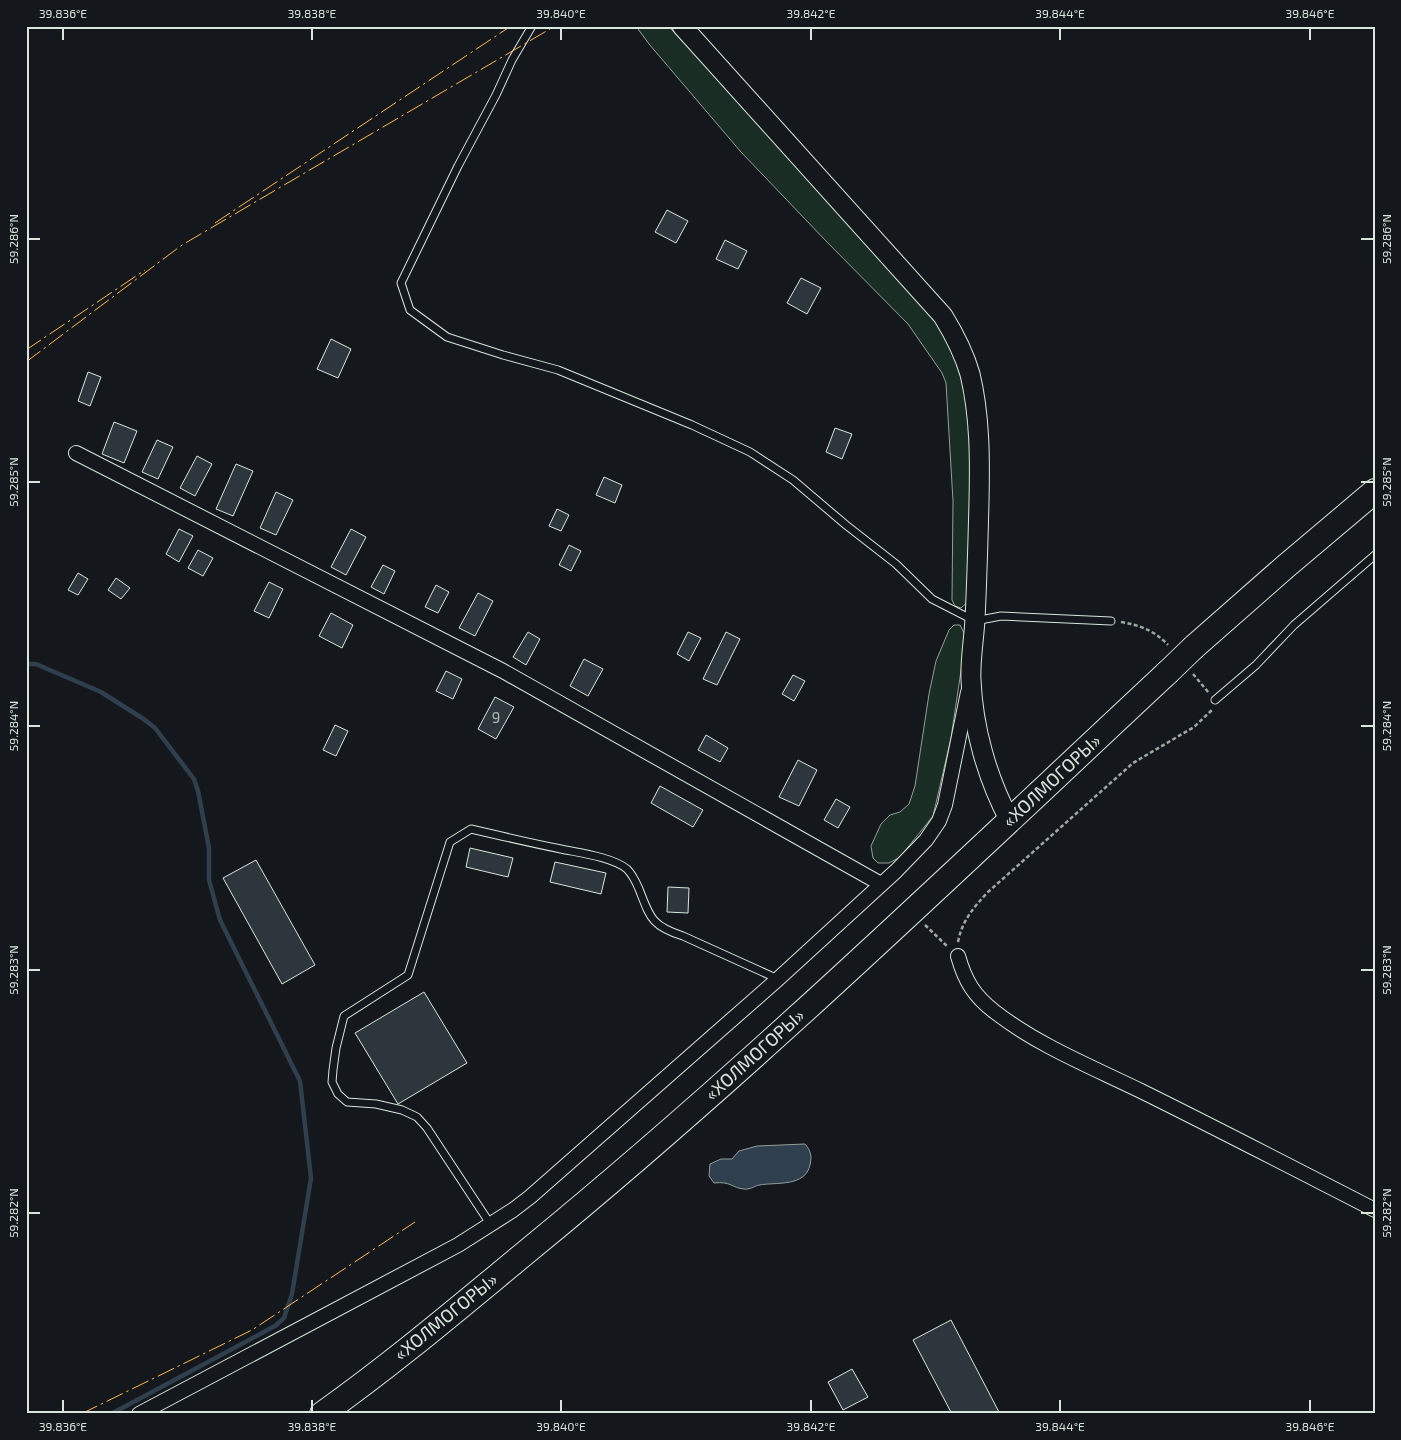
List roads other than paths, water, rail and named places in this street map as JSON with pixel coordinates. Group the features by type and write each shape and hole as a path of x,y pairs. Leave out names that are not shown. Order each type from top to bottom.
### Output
{"highway":[{"name":"«ХОЛМОГОРЫ»","path":"322,1414 446,1318 629,1168 1010,821 1194,647 1375,491"}],"street":[{"path":"682,26 943,316 958,341 969,372 976,404 980,441 978,565 971,678 973,705 980,741 994,788 1010,821"},
{"path":"76,453 503,671 881,884"},
{"path":"139,1414 458,1246 491,1225 530,1197 778,979 911,856 926,840 939,821 948,794 971,678"},
{"path":"958,744 980,741"},
{"path":"958,956 964,976 974,994 994,1012 1029,1035 1236,1138 1375,1210"}],"lane":[{"path":"532,26 512,60 401,283 410,310 447,337 558,370 750,452 793,480 896,564 932,599 974,621 1001,616 1111,621"},
{"path":"1215,700 1256,664 1294,624 1375,555"},
{"path":"491,1225 427,1128 417,1117 402,1110 376,1104 348,1102 338,1094 332,1082 336,1048 344,1016 408,975 450,842 471,830 592,856 620,865 628,870 636,881 649,915 657,924 667,931 683,936 778,979"}],"water":[{"path":"805,1144 809,1149 810,1165 807,1172 796,1180 759,1185 746,1189 724,1183 714,1183 709,1176 710,1164 721,1159 732,1159 739,1151 757,1146"}],"waterway":[{"path":"26,664 36,664 101,692 145,720 155,728 194,779 209,848 209,880 220,920 300,1081 311,1178 292,1294 284,1318 275,1326 111,1414"}]}
